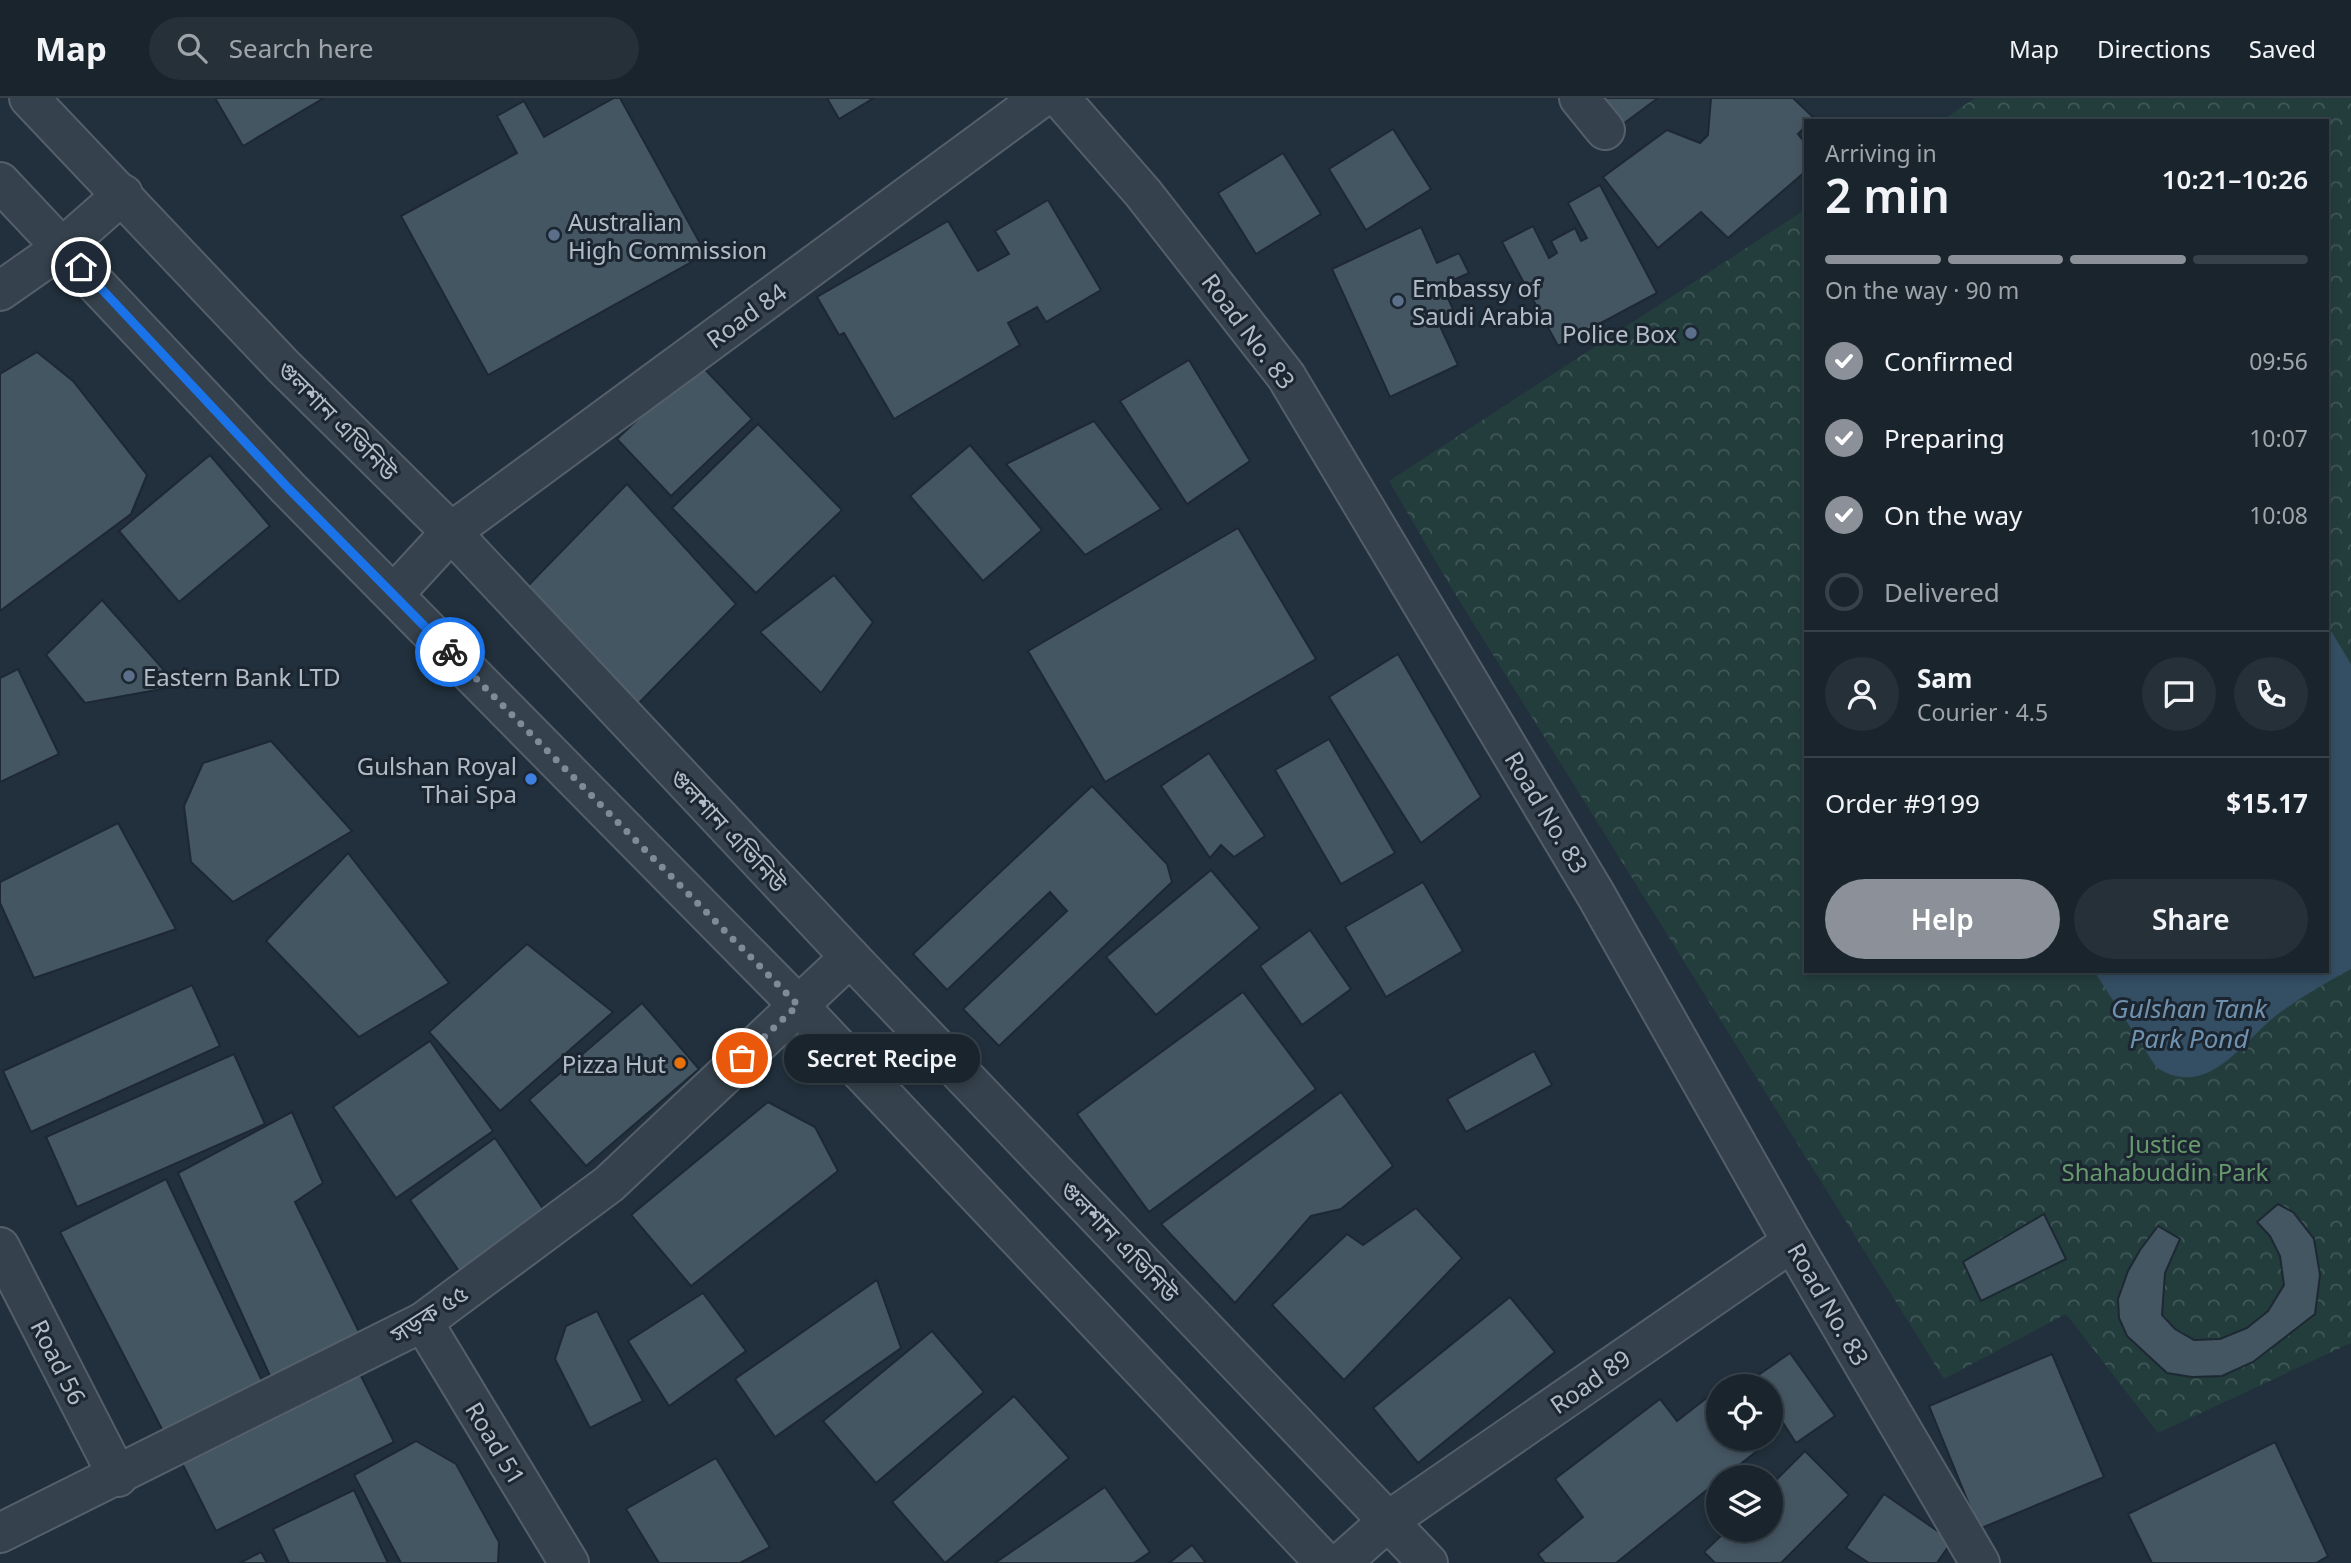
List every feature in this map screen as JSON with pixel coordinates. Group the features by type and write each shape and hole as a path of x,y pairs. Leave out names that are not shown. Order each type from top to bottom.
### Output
{"street":[{"name":"গুলশান এভিনিউ","path":"29,98 123,194 283,366 451,532 850,957 1428,1563"},
{"name":"Road 84","path":"394,594 451,532 1041,98"},
{"name":"Road No. 83","path":"1060,98 1143,193 1286,376 1596,895 1792,1242 1980,1563"},
{"path":"1579,98 1605,130"},
{"path":"0,182 288,488 798,1005 1325,1563"},
{"path":"0,291 63,247 123,194"},
{"name":"সড়ক ৫৫","path":"0,1533 423,1322 609,1184 850,957"},
{"name":"Road 89","path":"1341,1563 1388,1521 1792,1242"},
{"name":"Road 56","path":"0,1247 118,1476"},
{"name":"Road 51","path":"423,1322 569,1563"}],"green space":[{"name":"Justice Shahabuddin Park","path":"1975,98 2351,98 2351,1343 2158,1433 2066,1314 1944,1379 1449,584 1389,481 1804,210 1804,973 2329,973 2329,119 1944,119"}],"water":[{"name":"Gulshan Tank Park Pond","path":"2329,628 2351,664 2351,969 2282,1011 2234,1055 2206,1073 2190,1077 2174,1076 2156,1067 2095,973 2329,973"}],"building":[{"path":"215,98 324,98 243,146"},
{"name":"Australian High Commission","path":"614,98 620,98 706,254 488,375 401,216 517,153 497,116 524,101 544,137"},
{"path":"827,98 874,98 839,119"},
{"path":"1598,98 1658,98 1623,124"},
{"path":"1711,98 1793,98 1814,118 1804,119 1804,128 1798,134 1804,142 1804,173 1728,238 1701,212 1658,248 1603,177 1667,130 1700,143 1708,135"},
{"path":"1393,129 1431,189 1366,230 1329,169"},
{"path":"1283,153 1321,214 1256,254 1218,193"},
{"path":"1600,185 1657,293 1558,346 1502,242 1533,226 1549,258 1557,253 1551,241 1575,228 1581,241 1587,238 1568,203"},
{"path":"1048,200 1101,290 1046,322 1037,307 1008,323 1020,345 894,419 844,333 839,335 817,297 948,221 978,271 1009,254 995,231"},
{"name":"Embassy of Saudi Arabia","path":"1421,227 1437,263 1459,253 1469,273 1442,285 1456,316 1439,324 1458,365 1390,397 1332,269"},
{"path":"37,352 73,381 147,475 131,514 0,611 0,374"},
{"path":"1189,360 1250,461 1187,504 1120,401"},
{"path":"698,362 752,419 671,496 617,439"},
{"path":"1094,421 1161,509 1085,555 1006,464"},
{"path":"758,424 842,510 756,593 672,508"},
{"path":"970,445 1042,530 983,581 910,496"},
{"path":"210,455 270,526 179,602 119,531"},
{"path":"627,484 736,604 630,712 521,593"},
{"path":"1238,528 1316,659 1105,782 1028,651"},
{"path":"834,575 873,622 821,693 760,632"},
{"path":"102,600 178,686 85,703 46,655"},
{"path":"1398,654 1481,797 1421,843 1329,697"},
{"path":"18,669 59,754 0,782 0,678"},
{"path":"1329,739 1395,853 1341,884 1275,770"},
{"path":"271,741 352,831 233,902 191,862 184,806 203,763"},
{"path":"1209,753 1265,836 1234,857 1221,845 1210,858 1161,786"},
{"path":"1092,786 1167,864 1172,882 999,1046 963,1009 1067,911 1050,892 947,990 913,954"},
{"path":"118,823 176,929 34,978 0,903 0,882"},
{"path":"348,853 449,983 359,1037 266,941"},
{"path":"1211,870 1260,928 1156,1015 1106,957"},
{"path":"1423,882 1463,951 1386,997 1345,927"},
{"path":"1310,930 1351,989 1302,1025 1260,966"},
{"path":"527,944 613,1012 500,1111 429,1032"},
{"path":"192,985 220,1046 31,1132 3,1071"},
{"path":"1243,992 1316,1089 1149,1212 1077,1114"},
{"path":"642,1003 699,1069 586,1166 529,1100"},
{"path":"430,1041 493,1131 396,1198 333,1107"},
{"path":"1534,1051 1552,1085 1466,1132 1447,1099"},
{"path":"234,1054 265,1124 77,1207 46,1137"},
{"path":"1341,1092 1393,1166 1341,1209 1311,1216 1235,1303 1161,1224"},
{"path":"768,1102 815,1127 838,1171 691,1286 631,1215"},
{"path":"292,1112 323,1183 295,1202 365,1344 276,1389 178,1173"},
{"path":"495,1138 548,1216 463,1277 410,1200"},
{"path":"166,1179 264,1385 165,1435 60,1232"},
{"path":"2278,1204 2293,1212 2314,1239 2320,1275 2315,1314 2253,1362 2222,1376 2192,1377 2167,1373 2127,1336 2119,1318 2118,1299 2128,1271 2140,1250 2158,1226 2180,1239 2165,1273 2162,1315 2175,1329 2194,1340 2220,1339 2247,1328 2268,1311 2284,1285 2280,1256 2270,1236 2257,1222"},
{"path":"1416,1208 1462,1258 1344,1380 1272,1305 1347,1234 1363,1245"},
{"path":"2044,1214 2066,1259 1981,1301 1963,1262"},
{"path":"877,1280 901,1348 775,1437 735,1379"},
{"path":"703,1293 746,1351 669,1406 628,1341"},
{"path":"1510,1297 1555,1352 1418,1463 1373,1408"},
{"path":"597,1311 643,1401 590,1428 555,1359 566,1326"},
{"path":"932,1331 984,1392 876,1483 823,1421"},
{"path":"1790,1353 1835,1416 1796,1443 1783,1423 1783,1374 1760,1374"},
{"path":"2052,1354 2104,1477 1979,1529 1929,1406"},
{"path":"360,1374 394,1442 216,1531 182,1463"},
{"path":"1014,1396 1069,1458 945,1563 892,1502"},
{"path":"1706,1398 1706,1451 1757,1451 1739,1465 1706,1465 1706,1491 1616,1563 1545,1563 1538,1554 1583,1517 1555,1479 1660,1399 1677,1421"},
{"path":"416,1441 456,1464 499,1542 498,1563 401,1563 354,1475"},
{"path":"2275,1442 2328,1556 2316,1563 2152,1563 2128,1514"},
{"path":"1805,1451 1849,1495 1781,1563 1715,1563 1704,1552 1714,1542 1783,1542 1783,1473"},
{"path":"716,1458 770,1547 740,1563 659,1563 626,1509"},
{"path":"1105,1487 1150,1552 1134,1563 995,1563"},
{"path":"354,1490 388,1563 289,1563 273,1529"},
{"path":"1884,1494 1952,1541 1937,1563 1869,1563 1846,1548"},
{"path":"1192,1545 1206,1563 1169,1563"},
{"path":"261,1552 267,1563 240,1563"}],"way so far":[{"path":"450,652 798,1005 742,1058"}],"place":[{"name":"Australian High Commission","path":"554,235"},
{"name":"Embassy of Saudi Arabia","path":"1398,301"},
{"name":"Police Box","path":"1691,333"},
{"name":"Eastern Bank LTD","path":"129,676"},
{"name":"Gulshan Royal Thai Spa","path":"531,779"},
{"name":"Secret Recipe","path":"742,1058"},
{"name":"Pizza Hut","path":"680,1063"}],"route":[{"path":"81,267 288,488 450,652"}]}
